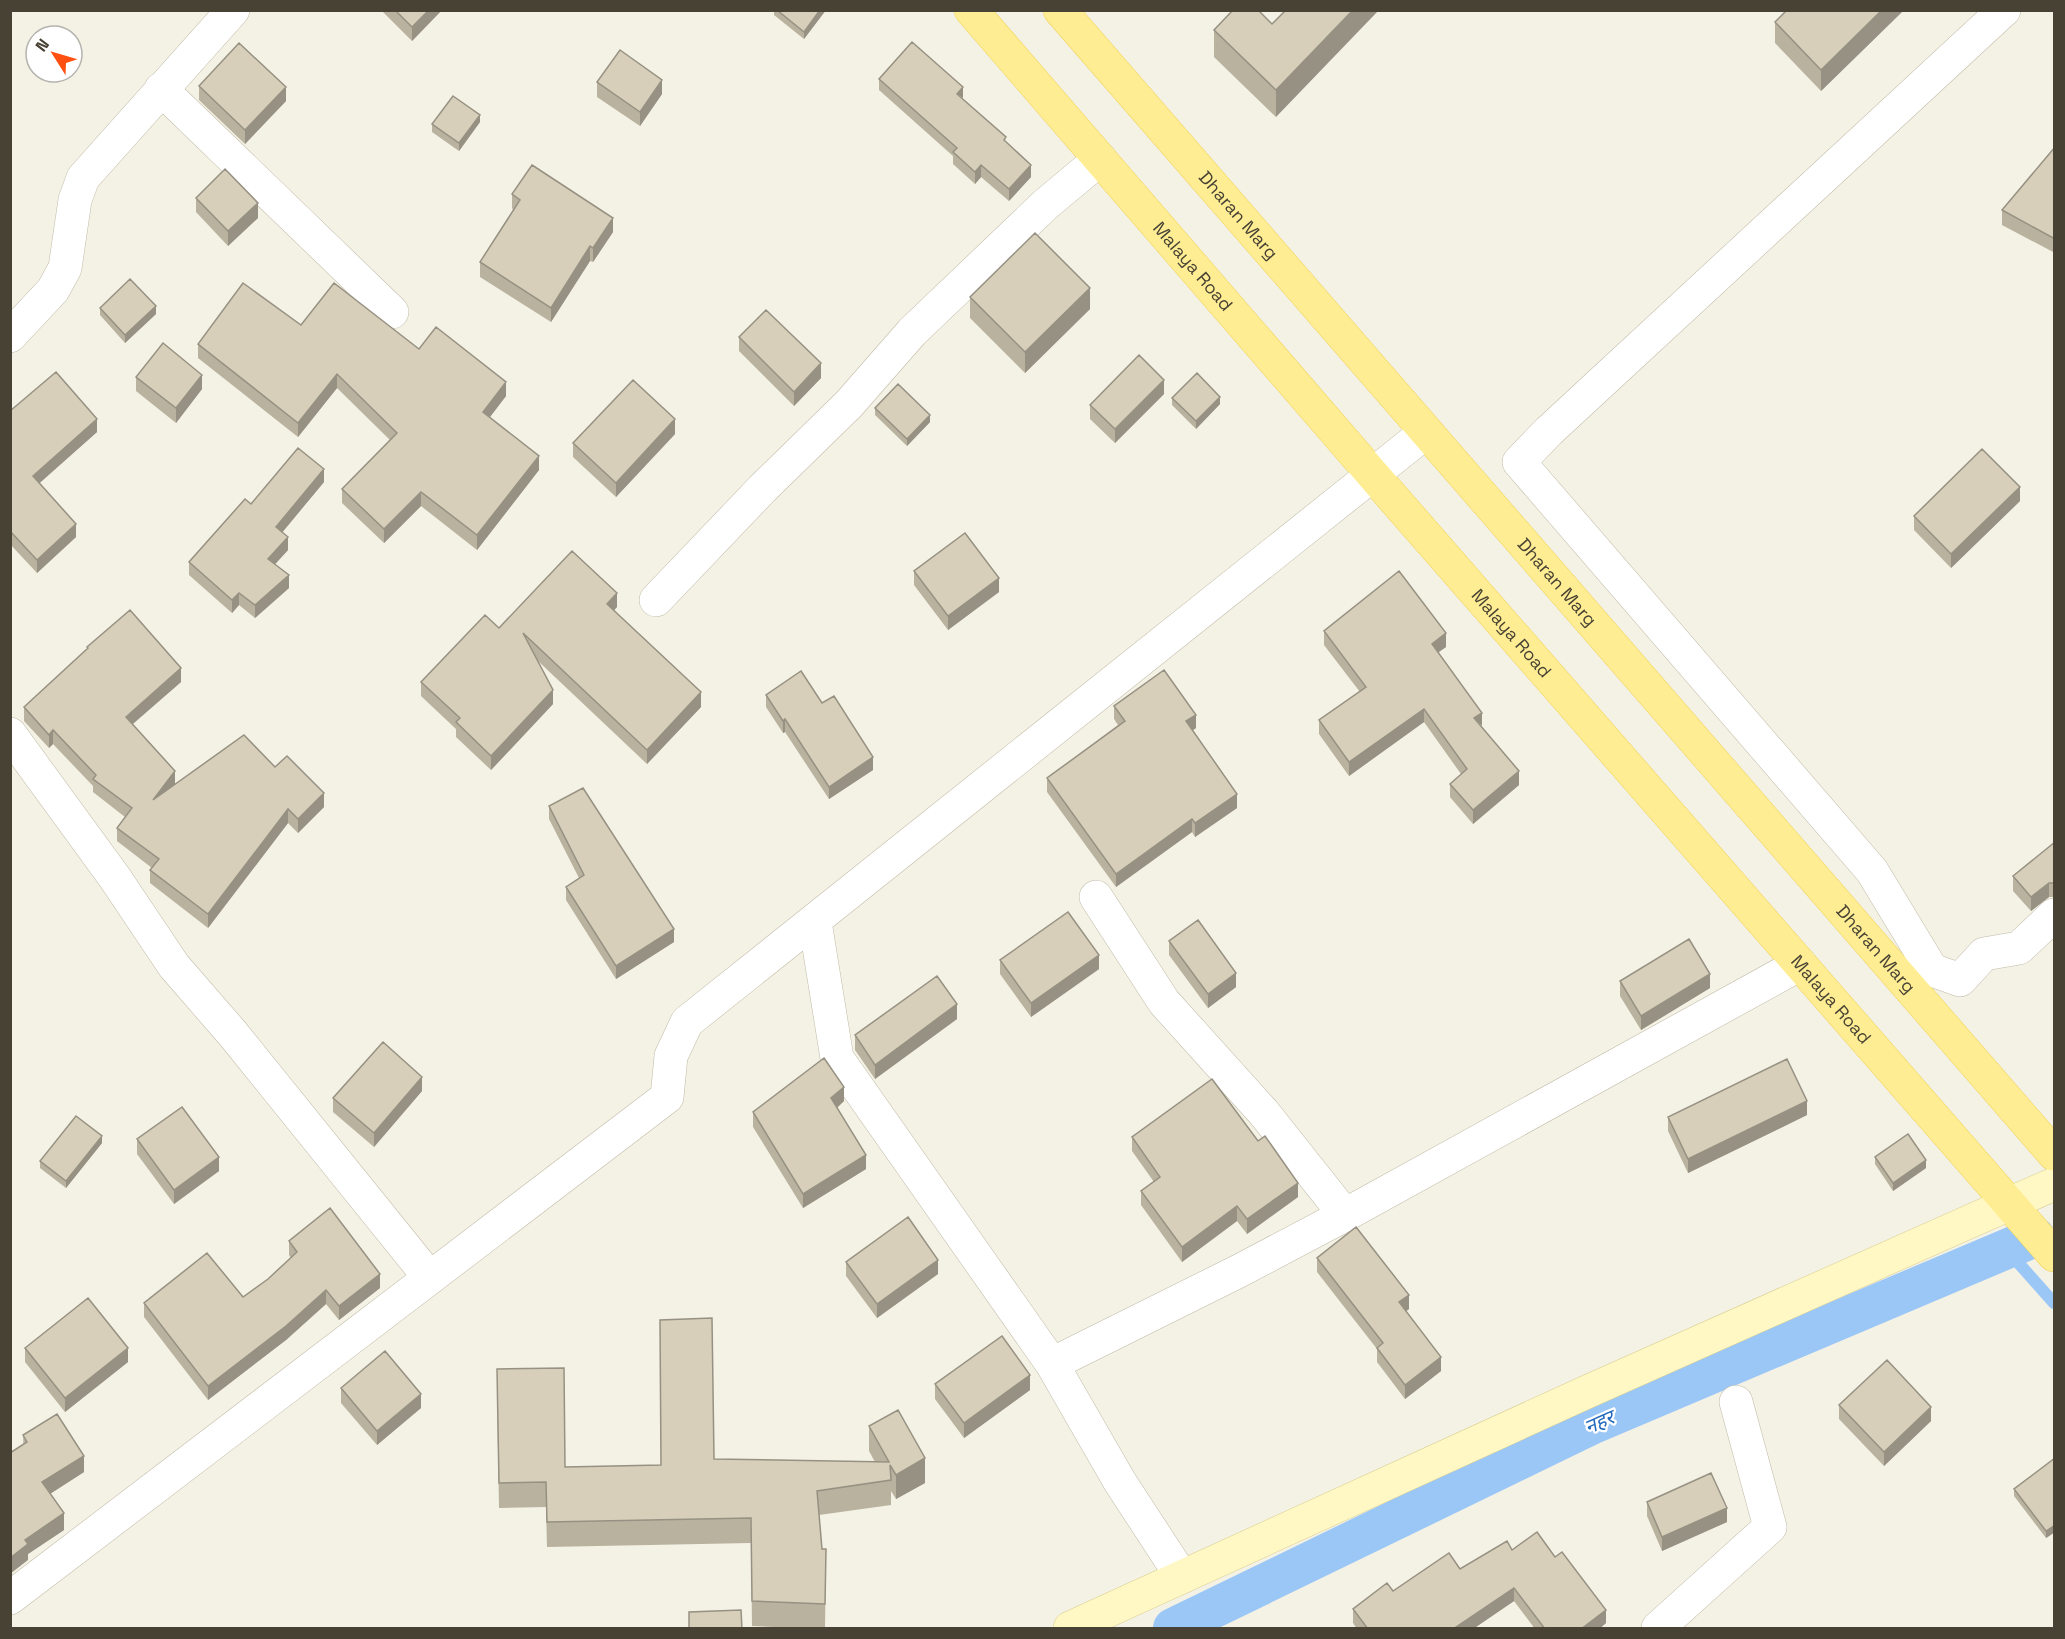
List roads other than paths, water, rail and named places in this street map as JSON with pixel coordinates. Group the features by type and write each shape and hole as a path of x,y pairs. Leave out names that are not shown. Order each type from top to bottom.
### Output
{"main road":[{"name":"Malaya Road","path":"971,10 1373,475 2055,1256"},
{"name":"Dharan Marg","path":"1060,10 2055,1154"}],"street":[{"path":"10,336 53,290 65,268 75,200 83,178 233,10"},
{"path":"2004,10 1549,431 1519,462 1872,871 1932,970 1960,980 1984,954 2019,948 2055,915"},
{"path":"161,89 392,312"},
{"path":"656,600 763,488 849,404 912,332 1046,204 1100,159"},
{"path":"10,1598 667,1097 671,1056 687,1022 1426,432"},
{"path":"10,734 115,878 174,966 233,1034 430,1278"},
{"path":"1096,897 1164,1002 1264,1113 1345,1215"},
{"path":"815,922 837,1058 1052,1364 1120,1482 1182,1577"},
{"path":"1052,1364 1345,1215 1800,964"},
{"path":"1070,1629 1589,1391 2055,1184"},
{"path":"1658,1629 1770,1527 1736,1402"}],"waterway":[{"name":"नहर","path":"1173,1628 1593,1424 2035,1237"},
{"path":"2006,1249 2054,1303"}]}
